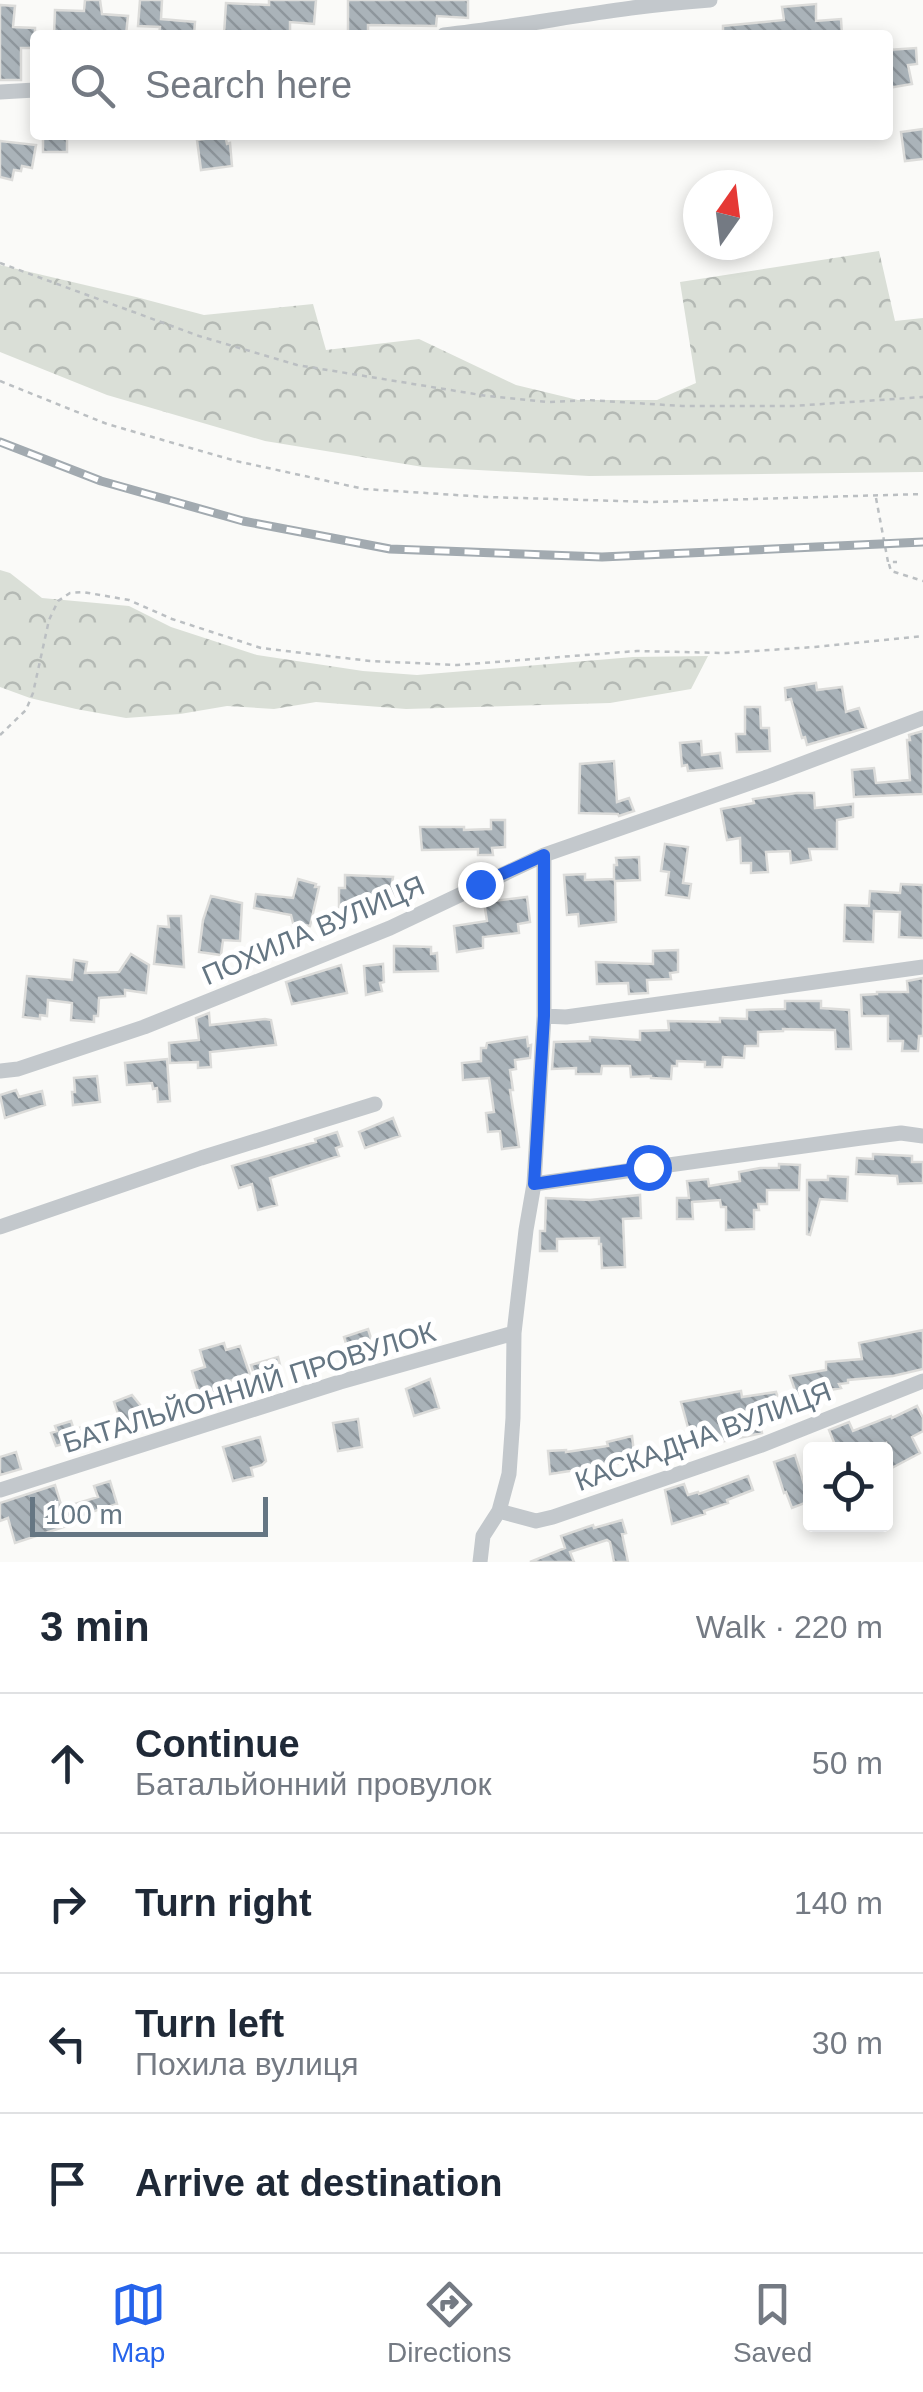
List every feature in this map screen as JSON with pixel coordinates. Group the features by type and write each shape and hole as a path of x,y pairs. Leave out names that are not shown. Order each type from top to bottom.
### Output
{"street":[{"path":"485,30 710,0"},
{"path":"0,92 30,90"},
{"name":"ПОХИЛА ВУЛИЦЯ","path":"0,1072 18,1070 144,1027 390,928 544,855 923,718"},
{"path":"480,1562 483,1536 499,1510 509,1474 514,1334 534,1184 544,1016 544,855"},
{"path":"544,1016 566,1017 923,967"},
{"path":"0,1227 201,1158 376,1104"},
{"path":"534,1184 861,1138 923,1136"},
{"name":"БАТАЛЬЙОННИЙ ПРОВУЛОК","path":"0,1490 340,1382 514,1334"},
{"name":"КАСКАДНА ВУЛИЦЯ","path":"499,1510 536,1522 758,1446 923,1381"}],"path":[{"path":"0,263 199,336 297,366 488,396 682,406 793,406 923,397"},
{"path":"0,381 106,424 236,461 364,489 652,502 923,494"},
{"path":"876,496 891,570 923,581"},
{"path":"888,562 897,562"},
{"path":"0,736 26,710 34,693 49,620 58,601 70,593 128,600 261,648 370,662 457,665 637,651 724,653 923,636"}],"green space":[{"path":"879,251 895,321 923,318 923,472 589,476 423,467 265,441 107,395 0,352 0,265 204,315 313,304 326,350 419,339 516,385 578,400 657,400 696,383 680,282"},
{"path":"0,570 10,573 42,598 129,606 171,627 257,655 363,671 417,675 633,657 708,656 691,689 610,703 406,709 316,702 274,709 227,706 126,718 30,698 0,687"}],"building":[{"path":"85,0 100,0 102,14 128,16 127,30 54,30 55,10 84,11"},
{"path":"140,0 162,0 161,19 195,22 194,30 138,26"},
{"path":"269,0 316,0 314,24 290,22 290,30 224,30 226,3 269,5"},
{"path":"348,0 468,0 468,18 437,16 436,26 368,25 368,30 348,30"},
{"path":"816,4 816,21 841,19 842,30 723,30 723,26 784,20 782,7"},
{"path":"0,5 15,6 13,27 35,30 30,30 30,48 21,48 21,80 0,80"},
{"path":"916,48 917,64 908,65 912,84 893,87 893,50"},
{"path":"923,129 923,159 905,161 901,132"},
{"path":"43,140 67,140 67,152 43,152"},
{"path":"197,140 230,143 232,166 201,170"},
{"path":"0,141 36,145 32,168 22,166 21,171 14,170 12,180 0,177"},
{"path":"816,683 817,690 842,687 846,712 859,708 866,728 807,745 791,699 786,700 785,688"},
{"path":"745,707 760,707 761,728 769,728 770,751 737,752 736,734 745,734"},
{"path":"923,731 923,794 854,797 852,770 874,768 876,783 910,780 907,740 909,735"},
{"path":"701,741 702,755 720,753 722,768 688,771 687,765 682,766 680,743"},
{"path":"614,761 617,802 629,798 634,811 619,816 579,813 580,764"},
{"path":"814,793 815,808 853,804 853,817 837,820 837,849 809,849 811,860 791,863 790,851 766,852 768,872 751,873 751,863 741,863 740,838 727,840 721,809 754,803 753,799"},
{"path":"491,820 505,820 505,847 492,848 493,855 478,855 478,849 422,850 420,827 491,829"},
{"path":"665,844 688,847 683,883 691,884 689,898 666,895 669,872 661,871"},
{"path":"639,857 640,880 615,881 616,922 579,926 578,914 567,915 564,875 585,874 585,880 614,879 616,858"},
{"path":"345,875 393,877 392,884 397,883 394,900 390,900 389,906 361,902 361,911 339,911 339,888 345,888"},
{"path":"298,879 319,887 310,926 293,923 291,915 254,908 256,894 293,898"},
{"path":"901,884 923,885 923,938 899,937 900,912 874,911 873,942 844,941 845,905 869,906 870,891 900,893"},
{"path":"211,896 242,903 240,941 223,940 221,955 199,952"},
{"path":"527,897 530,922 518,924 519,933 483,937 483,948 457,952 454,926 487,921 484,902"},
{"path":"168,916 181,916 184,967 154,964 158,926 169,927"},
{"path":"394,946 431,947 431,954 437,953 438,971 394,972"},
{"path":"678,950 678,972 670,973 671,979 647,980 648,993 629,994 628,983 597,984 596,962 653,964 653,951"},
{"path":"131,954 149,965 146,993 125,990 125,996 99,998 94,1022 71,1020 72,1003 48,1000 47,1016 23,1017 27,976 72,980 74,960 87,962 85,973 119,972"},
{"path":"383,964 382,991 366,995 364,966"},
{"path":"341,965 347,993 292,1004 286,982"},
{"path":"923,978 923,1036 919,1036 918,1051 902,1051 903,1041 888,1041 888,1016 862,1016 861,995 908,992 907,981"},
{"path":"785,1001 821,1001 821,1008 849,1010 851,1049 836,1049 835,1030 783,1029 758,1032 758,1046 745,1046 744,1058 723,1057 722,1067 677,1061 677,1066 672,1066 671,1079 631,1077 630,1066 602,1066 601,1074 576,1074 576,1068 552,1069 554,1042 590,1041 590,1037 640,1040 640,1031 669,1030 668,1021 747,1019 747,1010 785,1009"},
{"path":"209,1013 210,1025 271,1020 276,1045 210,1052 211,1067 198,1068 198,1062 170,1063 169,1043 199,1040 196,1018"},
{"path":"527,1037 530,1058 515,1060 516,1069 510,1070 519,1147 502,1149 500,1131 488,1132 486,1113 494,1112 489,1078 463,1080 462,1063 481,1061 481,1048 486,1048 487,1043"},
{"path":"167,1059 170,1101 158,1102 157,1088 153,1089 152,1083 127,1085 125,1063"},
{"path":"97,1076 100,1102 73,1105 74,1078"},
{"path":"16,1090 19,1097 42,1091 45,1105 5,1118 0,1095"},
{"path":"393,1118 400,1136 365,1148 359,1132"},
{"path":"337,1132 342,1146 336,1148 339,1156 270,1178 277,1205 258,1210 252,1184 239,1188 232,1166 316,1142 315,1139"},
{"path":"873,1154 912,1156 912,1162 923,1162 923,1183 898,1184 897,1176 856,1174 857,1158 873,1159"},
{"path":"779,1164 800,1165 799,1190 767,1190 767,1204 758,1204 759,1210 754,1210 754,1229 726,1230 726,1207 721,1207 720,1200 692,1202 693,1219 677,1219 677,1198 689,1198 687,1181 708,1179 709,1186 740,1181 739,1172 779,1168"},
{"path":"828,1176 848,1177 847,1201 820,1199 810,1235 807,1234 807,1180 828,1180"},
{"path":"640,1195 641,1218 623,1219 625,1267 602,1268 599,1238 557,1239 557,1251 540,1251 546,1198 590,1200"},
{"path":"368,1329 375,1351 351,1359 344,1337"},
{"path":"923,1330 923,1369 848,1380 839,1384 841,1388 797,1396 790,1376 826,1370 826,1362 862,1359 859,1343"},
{"path":"224,1343 226,1350 240,1346 250,1375 222,1383 226,1396 206,1402 204,1396 200,1397 192,1371 205,1367 200,1350"},
{"path":"278,1357 284,1381 262,1387 251,1365"},
{"path":"430,1379 439,1408 414,1416 406,1389"},
{"path":"741,1391 742,1397 776,1392 780,1404 774,1405 775,1414 759,1416 762,1433 720,1442 717,1435 692,1442 681,1402"},
{"path":"132,1395 149,1416 122,1426 114,1402"},
{"path":"917,1406 923,1418 923,1431 912,1437 920,1453 893,1467 893,1442 834,1442 829,1430 849,1422 853,1431"},
{"path":"358,1419 362,1447 338,1451 333,1423"},
{"path":"71,1421 74,1430 98,1421 101,1434 56,1446 51,1433 57,1431 55,1426"},
{"path":"632,1436 635,1461 550,1474 548,1451 608,1446 607,1442"},
{"path":"260,1437 266,1461 251,1468 253,1476 233,1481 223,1447"},
{"path":"16,1452 21,1469 0,1475 0,1457"},
{"path":"795,1455 803,1481 803,1504 792,1508 774,1462"},
{"path":"748,1476 753,1490 704,1511 705,1514 672,1524 665,1490 684,1484 688,1495 699,1494"},
{"path":"110,1481 117,1504 88,1513 79,1522 15,1543 8,1518 0,1521 0,1503 55,1485 62,1508 98,1497 94,1486"},
{"path":"622,1520 628,1562 614,1562 607,1540 570,1552 574,1562 530,1562 565,1548 561,1536"}],"railway":[{"path":"0,442 101,481 243,521 390,549 602,557 923,542"}],"route":[{"path":"480,884 544,855 544,1016 534,1184 648,1167"}]}
